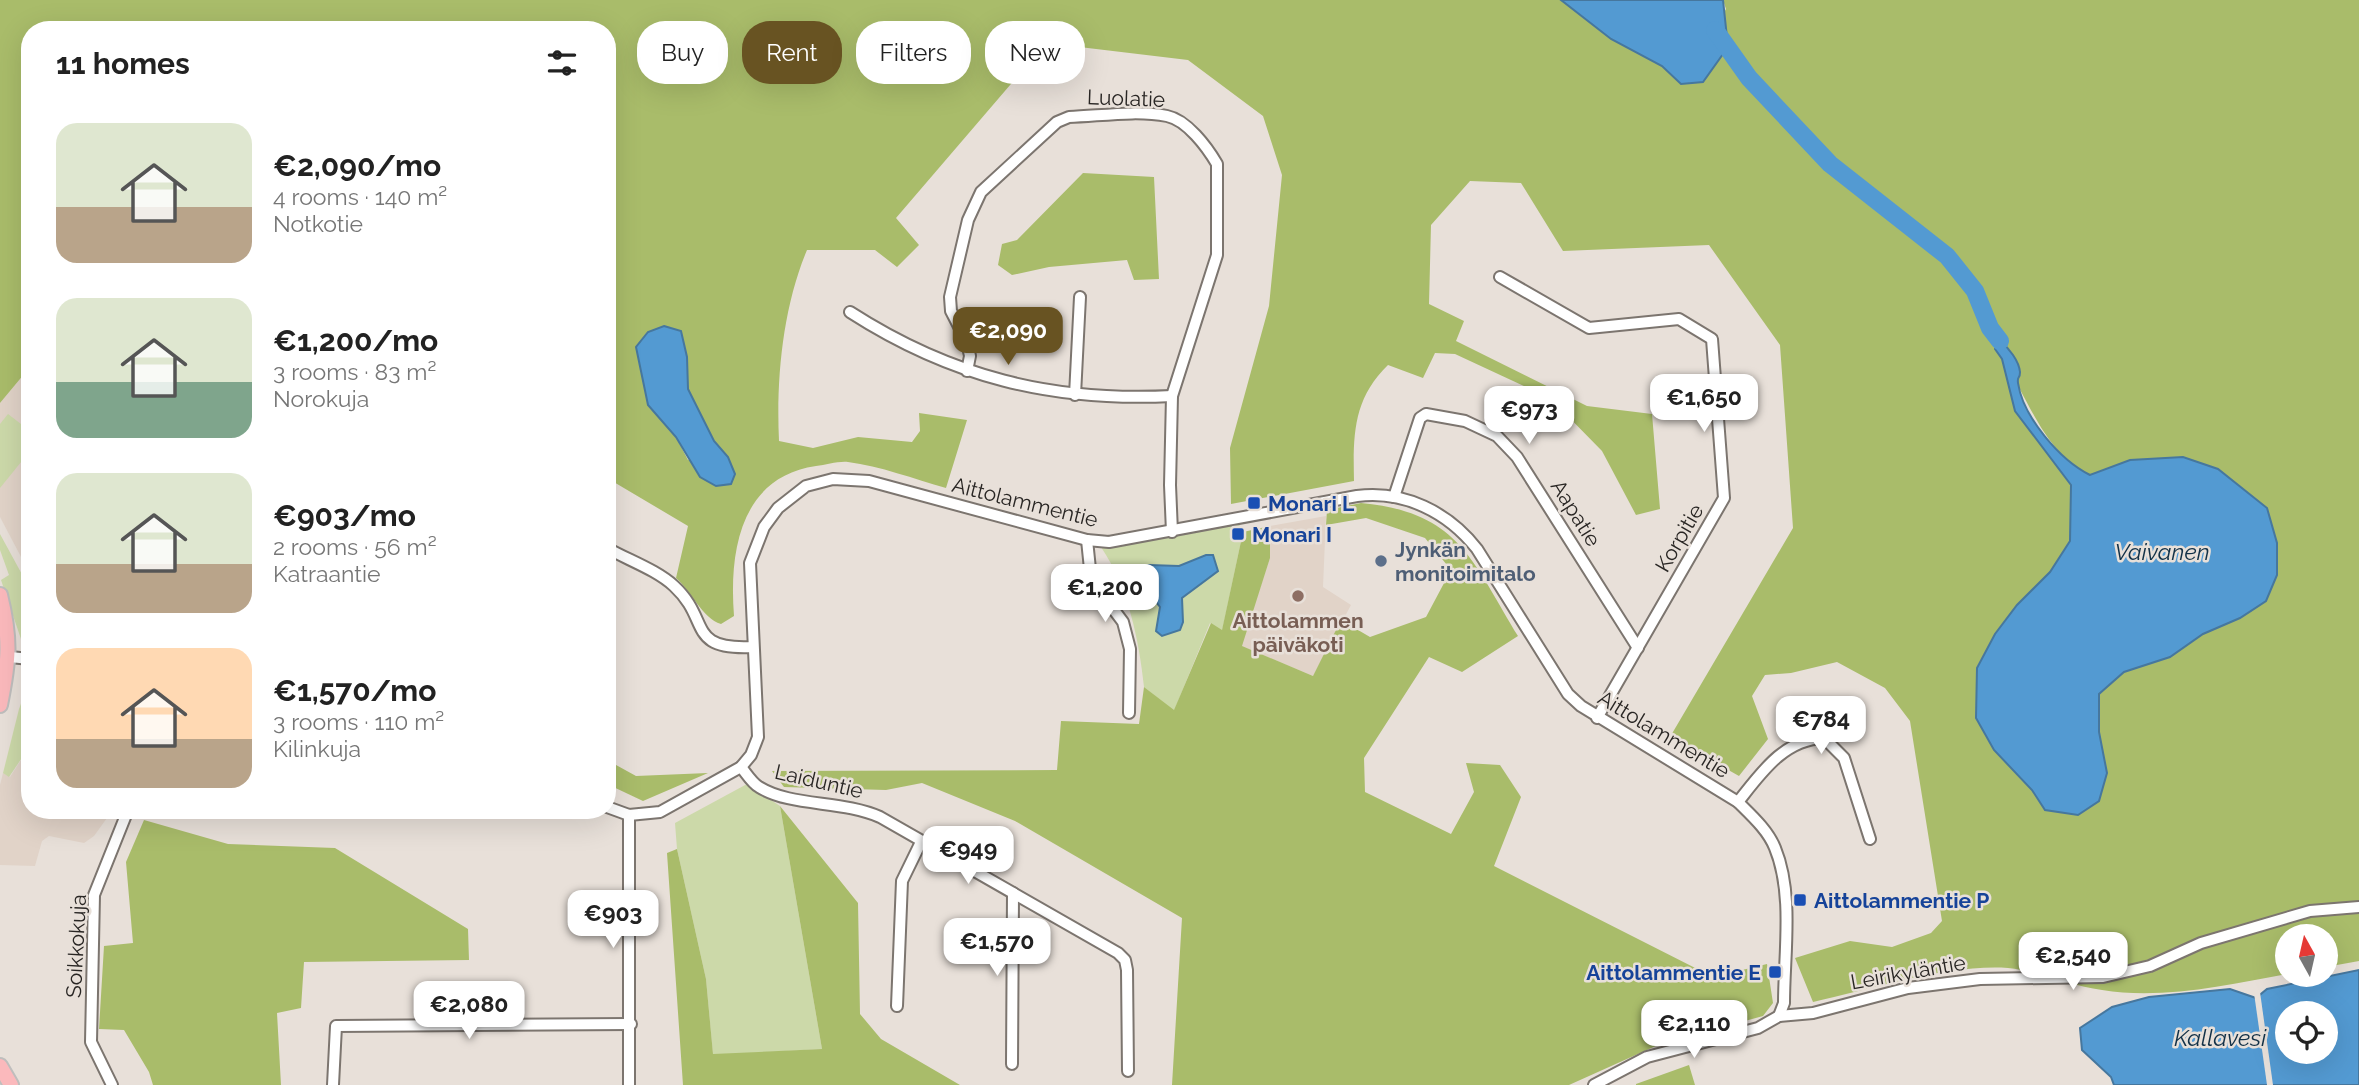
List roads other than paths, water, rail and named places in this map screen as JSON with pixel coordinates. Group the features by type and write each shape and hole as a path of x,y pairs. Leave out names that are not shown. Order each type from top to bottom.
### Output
{"main road":[{"path":"0,595 8,627 10,657 0,705"},
{"path":"0,1066 7,1084"}],"street":[{"name":"Luolatie","path":"967,370 970,356 967,342 951,311 950,297 968,220 981,192 1058,122 1069,117 1167,116 1180,121 1217,164 1217,255 1172,396 1172,532"},
{"name":"Korpitie","path":"1500,277 1589,328 1679,319 1712,339 1724,498 1597,718"},
{"path":"1075,395 1080,297"},
{"path":"850,312 938,360 997,381 1075,395 1172,396"},
{"name":"Aapatie","path":"1394,497 1420,418 1426,414 1465,421 1497,436 1532,478 1638,648"},
{"name":"Aittolammentie","path":"629,816 660,812 697,794 741,767 751,755 758,737 750,563 764,527 778,508 806,486 833,479 869,481 1087,540 1109,542 1356,496 1373,494 1394,497 1443,515 1460,528 1477,549 1568,694 1597,718 1738,802 1756,820 1775,846 1782,874 1784,1003 1779,1016"},
{"path":"1087,540 1090,569 1100,590 1123,622 1130,649 1129,713"},
{"path":"616,553 673,584 685,598 712,643 723,647 752,647"},
{"path":"10,657 21,658"},
{"path":"1738,802 1771,762 1788,748 1811,738 1824,738 1844,758 1870,839"},
{"name":"Laiduntie","path":"741,767 757,786 778,795 857,807 1118,953 1125,960 1128,1071"},
{"path":"616,811 629,816 629,1085"},
{"name":"Soikkokuja","path":"112,1085 91,1042 94,895 124,819"},
{"path":"897,1006 902,881 921,842"},
{"path":"1012,1064 1013,893"},
{"name":"Leirikyläntie","path":"1594,1085 1647,1057 1758,1028 1779,1016 1813,1013 1908,988 1956,982 2050,976 2103,977 2150,966 2201,943 2310,911 2359,907"},
{"path":"333,1085 336,1026 631,1024"}],"water":[{"path":"1561,0 1723,0 1728,47 1703,82 1681,84 1662,66 1611,39"},
{"path":"664,326 681,331 687,357 688,389 714,441 728,457 735,474 731,484 716,486 700,477 676,437 648,405 636,347 648,332"},
{"name":"Vaivanen","path":"2000,341 2018,364 2018,383 2027,410 2055,448 2078,468 2090,475 2130,460 2183,457 2218,469 2267,508 2277,543 2277,575 2266,601 2240,618 2203,634 2170,657 2124,672 2099,694 2099,732 2107,773 2099,801 2078,815 2045,810 2032,790 1994,750 1976,718 1977,668 1995,634 2017,605 2050,572 2070,541 2071,485 2015,411 2002,359 1995,349"},
{"path":"1206,555 1213,555 1218,571 1182,598 1183,622 1180,630 1162,636 1156,631 1160,607 1137,578 1140,569 1149,565 1179,566"},
{"name":"Kallavesi","path":"2359,970 2359,1085 2114,1085 2111,1077 2082,1050 2080,1028 2112,1007 2149,997 2230,989 2256,998 2267,989 2277,987 2338,987 2338,974"}],"waterway":[{"path":"1715,30 1749,78 1830,164 1947,256 1975,291 1990,328 2000,341"}],"place":[{"name":"Monari L","path":"1254,503"},
{"name":"Monari I","path":"1238,534"},
{"name":"Jynkän monitoimitalo","path":"1381,561"},
{"name":"Aittolammen päiväkoti","path":"1298,596"},
{"name":"Aittolammentie P","path":"1800,900"},
{"name":"Aittolammentie E","path":"1775,972"}]}
